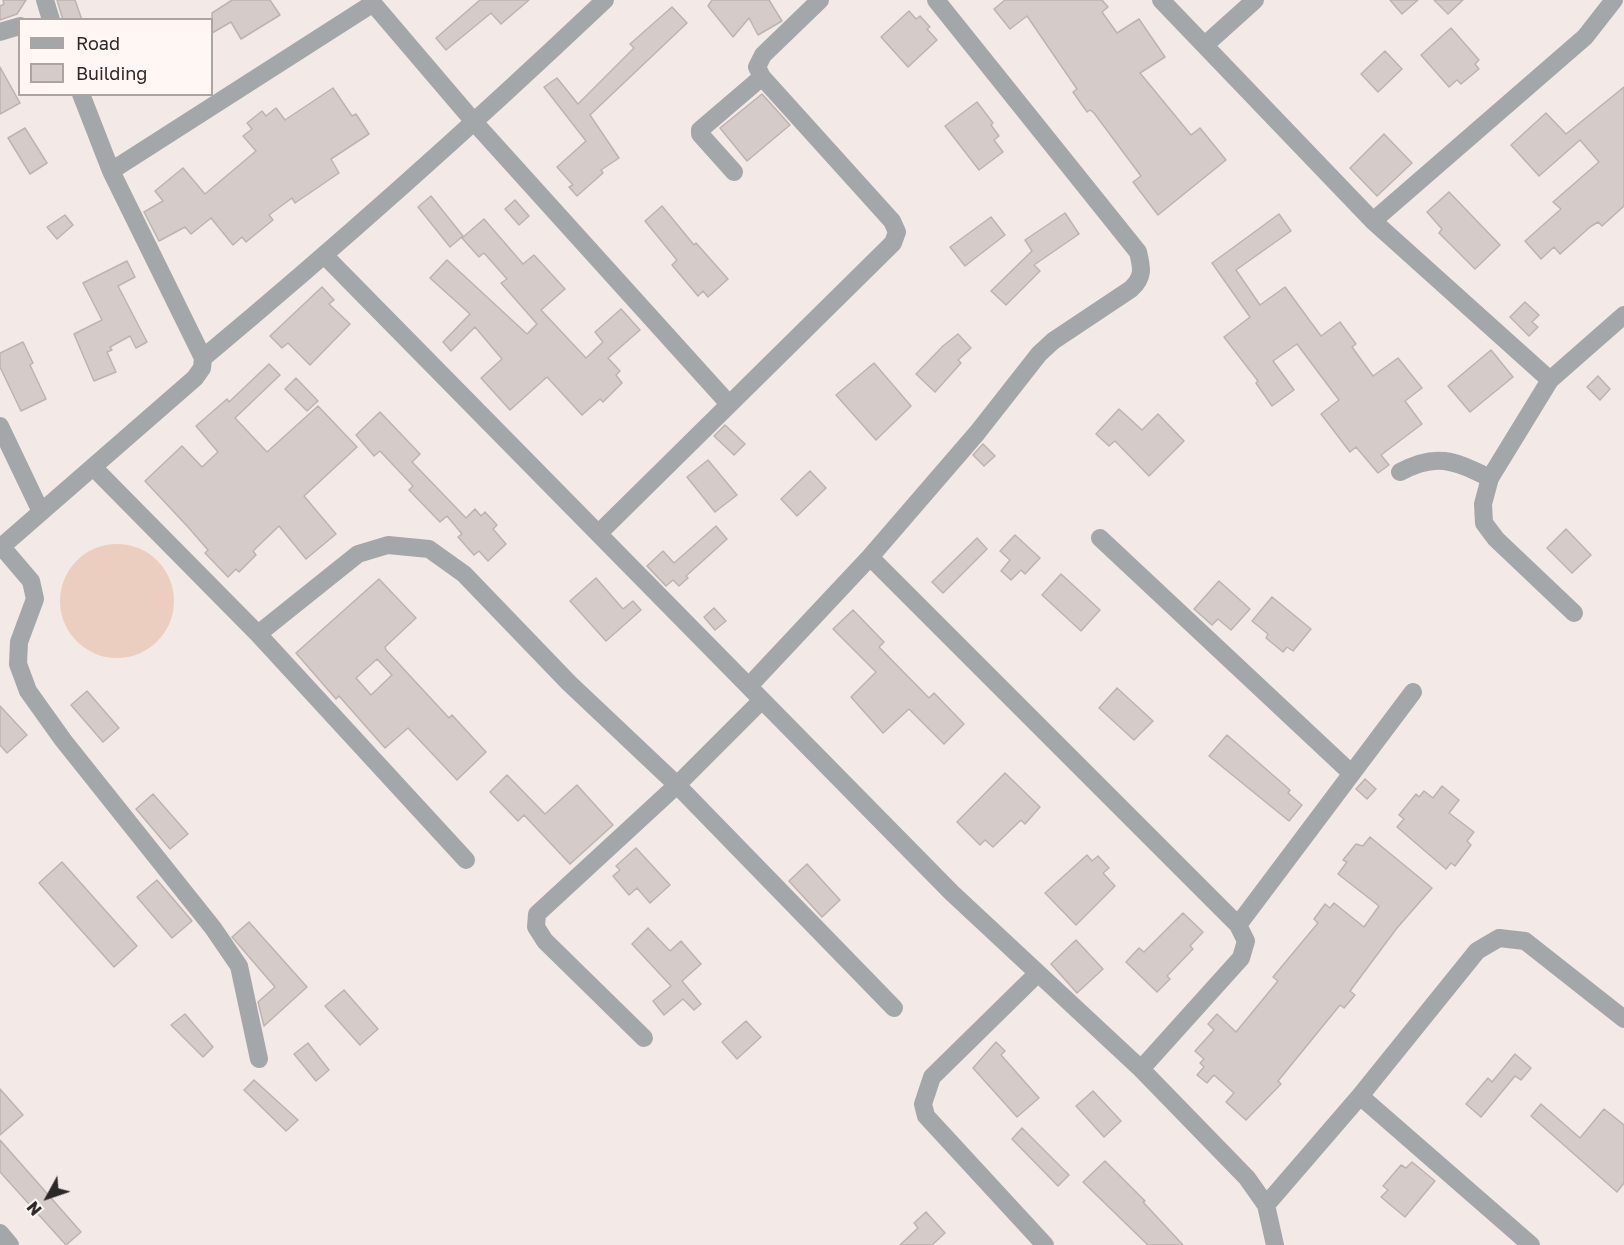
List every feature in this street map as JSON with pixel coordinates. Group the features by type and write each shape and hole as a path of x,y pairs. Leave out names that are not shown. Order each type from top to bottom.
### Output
{"street":[{"path":"203,358 325,256 475,123 605,0"},
{"path":"599,533 893,243 897,232 892,221 762,77 757,67 763,55 820,0"},
{"path":"749,686 870,557 977,433 1039,354 1053,341 1131,289 1139,281 1142,270 1138,252 936,0"},
{"path":"1161,0 1373,221 1550,380"},
{"path":"1205,45 1255,0"},
{"path":"1373,221 1585,37 1614,0"},
{"path":"111,171 371,2 475,123 729,404"},
{"path":"0,32 18,27"},
{"path":"734,172 700,135 700,130 762,77"},
{"path":"82,96 111,171 203,358 202,368 195,378 1,548 31,580 35,599 20,642 18,664 28,691 63,740 213,928 239,966 259,1059"},
{"path":"325,256 952,893 1141,1069 1247,1178 1266,1205 1272,1243"},
{"path":"1574,613 1496,539 1484,524 1483,504 1490,478 1550,380 1624,315"},
{"path":"0,426 41,512"},
{"path":"1400,472 1418,462 1446,460 1490,478"},
{"path":"93,467 258,634 466,860"},
{"path":"1100,538 1351,773"},
{"path":"258,634 358,554 388,545 429,549 464,574 569,683 677,785 894,1008"},
{"path":"870,557 1238,925 1246,941 1241,958 1141,1069"},
{"path":"1238,925 1413,692"},
{"path":"645,1038 545,941 536,927 537,914 677,785 762,700"},
{"path":"1266,1205 1360,1096 1477,951 1499,938 1526,941 1624,1019"},
{"path":"1038,973 932,1077 923,1104 926,1116 1045,1245"},
{"path":"1360,1096 1531,1245"},
{"path":"0,1233 10,1245"}],"shaded area":[{"path":"117,544 139,548 157,561 170,579 174,601 170,623 157,641 139,654 117,658 95,654 77,641 64,623 60,601 64,579 77,561 95,548"}],"building":[{"path":"3,0 26,0 17,14 0,20 0,6 4,4"},
{"path":"57,0 75,0 81,18 62,18"},
{"path":"232,0 270,0 280,15 241,39 231,22 213,32 212,13"},
{"path":"480,0 529,0 501,24 491,13 446,50 436,38"},
{"path":"712,0 769,0 782,21 758,35 749,18 733,37 708,6"},
{"path":"1005,0 1102,0 1108,7 1102,12 1117,33 1139,19 1165,57 1140,73 1191,135 1200,128 1226,160 1158,215 1133,182 1141,176 1094,113 1090,110 1087,112 1073,92 1077,89 1027,16 1010,29 994,9"},
{"path":"1390,0 1418,0 1402,14"},
{"path":"1434,0 1463,0 1448,14"},
{"path":"672,7 687,23 590,115 619,158 601,170 603,173 577,196 569,187 573,185 557,167 586,141 544,87 557,78 578,104 634,48 630,44"},
{"path":"909,11 916,19 920,16 930,27 927,29 937,40 908,67 881,37"},
{"path":"1451,28 1479,60 1475,64 1479,69 1461,84 1457,80 1449,87 1421,55"},
{"path":"1385,51 1402,69 1378,92 1361,74"},
{"path":"0,67 20,103 0,114"},
{"path":"1624,87 1624,206 1602,226 1598,222 1590,227 1560,254 1554,247 1541,259 1525,241 1561,209 1553,202 1599,162 1580,140 1539,176 1511,145 1546,113 1566,134"},
{"path":"333,88 352,116 356,114 369,134 331,159 339,173 295,203 292,198 269,215 273,220 246,242 242,237 233,245 211,218 191,234 185,227 159,241 144,212 163,201 155,191 183,168 205,194 256,151 243,136 252,129 247,123 262,111 266,116 276,108 285,120"},
{"path":"762,94 790,125 747,161 720,128"},
{"path":"977,102 993,123 991,125 999,136 994,140 1003,152 979,170 945,126"},
{"path":"25,128 47,163 30,174 8,138"},
{"path":"1384,134 1412,163 1377,196 1350,168"},
{"path":"1449,192 1500,245 1475,269 1439,233 1442,229 1427,212"},
{"path":"431,196 463,236 450,247 418,207"},
{"path":"515,200 529,216 519,225 505,209"},
{"path":"662,206 694,245 696,243 728,279 708,297 703,291 698,296 672,265 677,260 645,221"},
{"path":"1065,213 1079,234 1034,265 1040,271 1006,305 991,291 1032,251 1025,240"},
{"path":"1279,214 1291,231 1236,270 1260,305 1285,287 1321,336 1340,322 1356,344 1352,347 1373,376 1398,358 1422,388 1405,401 1422,424 1381,455 1389,465 1378,473 1356,447 1350,452 1321,414 1339,400 1297,344 1273,361 1294,390 1272,406 1256,383 1258,381 1224,337 1250,317 1212,263"},
{"path":"65,215 73,225 57,239 47,227"},
{"path":"991,217 1005,235 965,266 950,247"},
{"path":"484,219 523,264 534,255 565,289 541,310 586,358 603,342 595,332 621,309 640,330 608,358 620,371 616,375 622,383 603,402 600,399 582,415 547,377 510,410 481,378 502,359 475,327 451,351 443,342 470,314 430,278 447,260 527,334 537,324 501,283 507,279 484,253 479,257 462,238"},
{"path":"127,261 135,277 118,286 147,342 136,348 130,336 110,347 112,350 107,352 116,372 94,381 74,334 102,320 83,283"},
{"path":"322,287 334,300 329,304 350,324 310,365 288,343 282,348 270,336"},
{"path":"1525,302 1539,315 1532,322 1538,327 1529,336 1510,317"},
{"path":"958,334 971,348 958,360 961,363 935,392 916,374"},
{"path":"23,342 33,363 30,365 46,399 21,411 0,367 0,353"},
{"path":"1491,350 1513,377 1470,412 1448,386"},
{"path":"874,363 911,406 876,440 836,395"},
{"path":"269,364 280,375 235,418 267,452 318,406 357,447 304,496 336,534 306,559 279,526 253,551 256,555 239,572 236,569 228,577 205,553 208,550 145,481 182,446 202,467 218,452 196,426 227,399 229,402"},
{"path":"1598,376 1610,389 1600,400 1587,387"},
{"path":"296,378 318,401 307,411 285,389"},
{"path":"1119,409 1142,430 1158,414 1184,441 1149,476 1115,441 1109,446 1096,434"},
{"path":"380,412 420,454 412,462 466,518 475,509 481,516 485,512 497,525 493,529 506,544 488,561 479,551 474,555 458,537 462,534 447,516 440,522 409,490 413,486 380,451 374,456 356,435"},
{"path":"725,425 745,444 734,455 714,436"},
{"path":"983,444 995,456 984,466 973,455"},
{"path":"708,460 737,495 715,512 687,477"},
{"path":"810,471 826,488 797,516 781,499"},
{"path":"716,526 727,539 686,576 688,578 679,586 673,580 666,586 647,566 663,551 674,563"},
{"path":"1566,529 1591,555 1572,573 1547,548"},
{"path":"1015,535 1040,558 1025,574 1021,570 1011,580 1001,571 1010,560 1000,551"},
{"path":"977,538 987,549 943,593 932,582"},
{"path":"1061,574 1100,610 1081,631 1042,595"},
{"path":"596,578 623,609 633,601 641,610 606,641 570,601"},
{"path":"379,579 416,618 385,647 386,650 449,718 452,715 486,752 457,780 408,728 385,748 339,696 336,699 296,653","holes":["377,659 392,675 371,695 356,678"]},
{"path":"1219,581 1250,609 1231,630 1218,619 1212,625 1194,609"},
{"path":"1272,597 1311,629 1293,651 1287,647 1283,652 1266,638 1268,634 1252,621"},
{"path":"714,608 726,621 715,630 704,617"},
{"path":"853,610 884,642 879,647 929,698 934,693 964,724 944,744 909,709 883,733 851,697 876,672 833,629"},
{"path":"1117,688 1153,721 1134,740 1099,708"},
{"path":"87,691 119,728 103,742 71,705"},
{"path":"0,706 27,735 7,753 0,745"},
{"path":"1227,735 1290,790 1288,793 1302,805 1289,821 1209,756"},
{"path":"1005,773 1040,807 1025,824 1021,820 993,847 985,840 980,845 957,822"},
{"path":"507,775 545,814 577,785 613,825 570,864 524,815 518,821 490,792"},
{"path":"1365,779 1376,789 1367,799 1356,789"},
{"path":"1442,786 1459,800 1449,813 1474,832 1467,841 1471,845 1455,866 1451,863 1446,869 1397,827 1404,819 1399,815 1416,794 1419,797 1424,791 1433,798"},
{"path":"153,794 188,834 170,849 136,809"},
{"path":"1370,837 1432,888 1397,928 1350,991 1355,995 1344,1008 1340,1005 1278,1081 1281,1084 1246,1120 1226,1102 1234,1093 1214,1075 1207,1083 1197,1075 1204,1067 1200,1063 1204,1059 1195,1051 1214,1030 1208,1024 1217,1014 1236,1032 1278,981 1273,977 1318,923 1314,919 1325,904 1330,908 1334,903 1364,927 1379,906 1338,874 1347,862 1343,860 1356,844 1363,846"},
{"path":"636,848 670,885 650,903 637,888 629,895 613,876 620,870 616,866"},
{"path":"1087,855 1092,861 1098,856 1109,868 1103,873 1115,886 1076,925 1045,893"},
{"path":"62,862 137,946 114,967 39,883"},
{"path":"807,864 840,900 822,917 789,881"},
{"path":"157,880 192,921 172,938 137,897"},
{"path":"1183,913 1203,932 1190,946 1193,949 1167,976 1170,979 1157,992 1126,962 1139,948 1144,952"},
{"path":"249,922 307,987 264,1026 258,1002 275,987 232,937"},
{"path":"648,928 670,951 681,941 701,964 682,981 701,1004 694,1010 683,999 664,1015 653,1001 671,986 632,944"},
{"path":"1076,940 1103,969 1077,993 1051,964"},
{"path":"344,990 378,1029 360,1045 325,1006"},
{"path":"185,1014 213,1047 203,1057 171,1025"},
{"path":"746,1021 761,1037 737,1059 722,1042"},
{"path":"996,1042 1005,1051 1001,1055 1039,1098 1017,1117 973,1068"},
{"path":"308,1043 329,1070 316,1081 294,1054"},
{"path":"1515,1054 1531,1068 1521,1080 1515,1076 1481,1117 1466,1104 1488,1078 1492,1082"},
{"path":"254,1080 298,1120 286,1131 244,1090"},
{"path":"0,1089 23,1115 0,1135"},
{"path":"1093,1091 1121,1121 1104,1137 1076,1106"},
{"path":"1541,1104 1580,1138 1604,1109 1624,1125 1624,1183 1617,1192 1531,1116"},
{"path":"1022,1128 1069,1175 1058,1186 1012,1139"},
{"path":"0,1140 81,1232 66,1245 0,1172"},
{"path":"1105,1161 1145,1201 1143,1202 1183,1245 1148,1245 1083,1182"},
{"path":"1412,1162 1435,1181 1405,1217 1381,1197 1388,1190 1383,1186 1401,1165 1406,1168"},
{"path":"926,1212 945,1233 932,1245 900,1245 918,1228 914,1223"}]}
